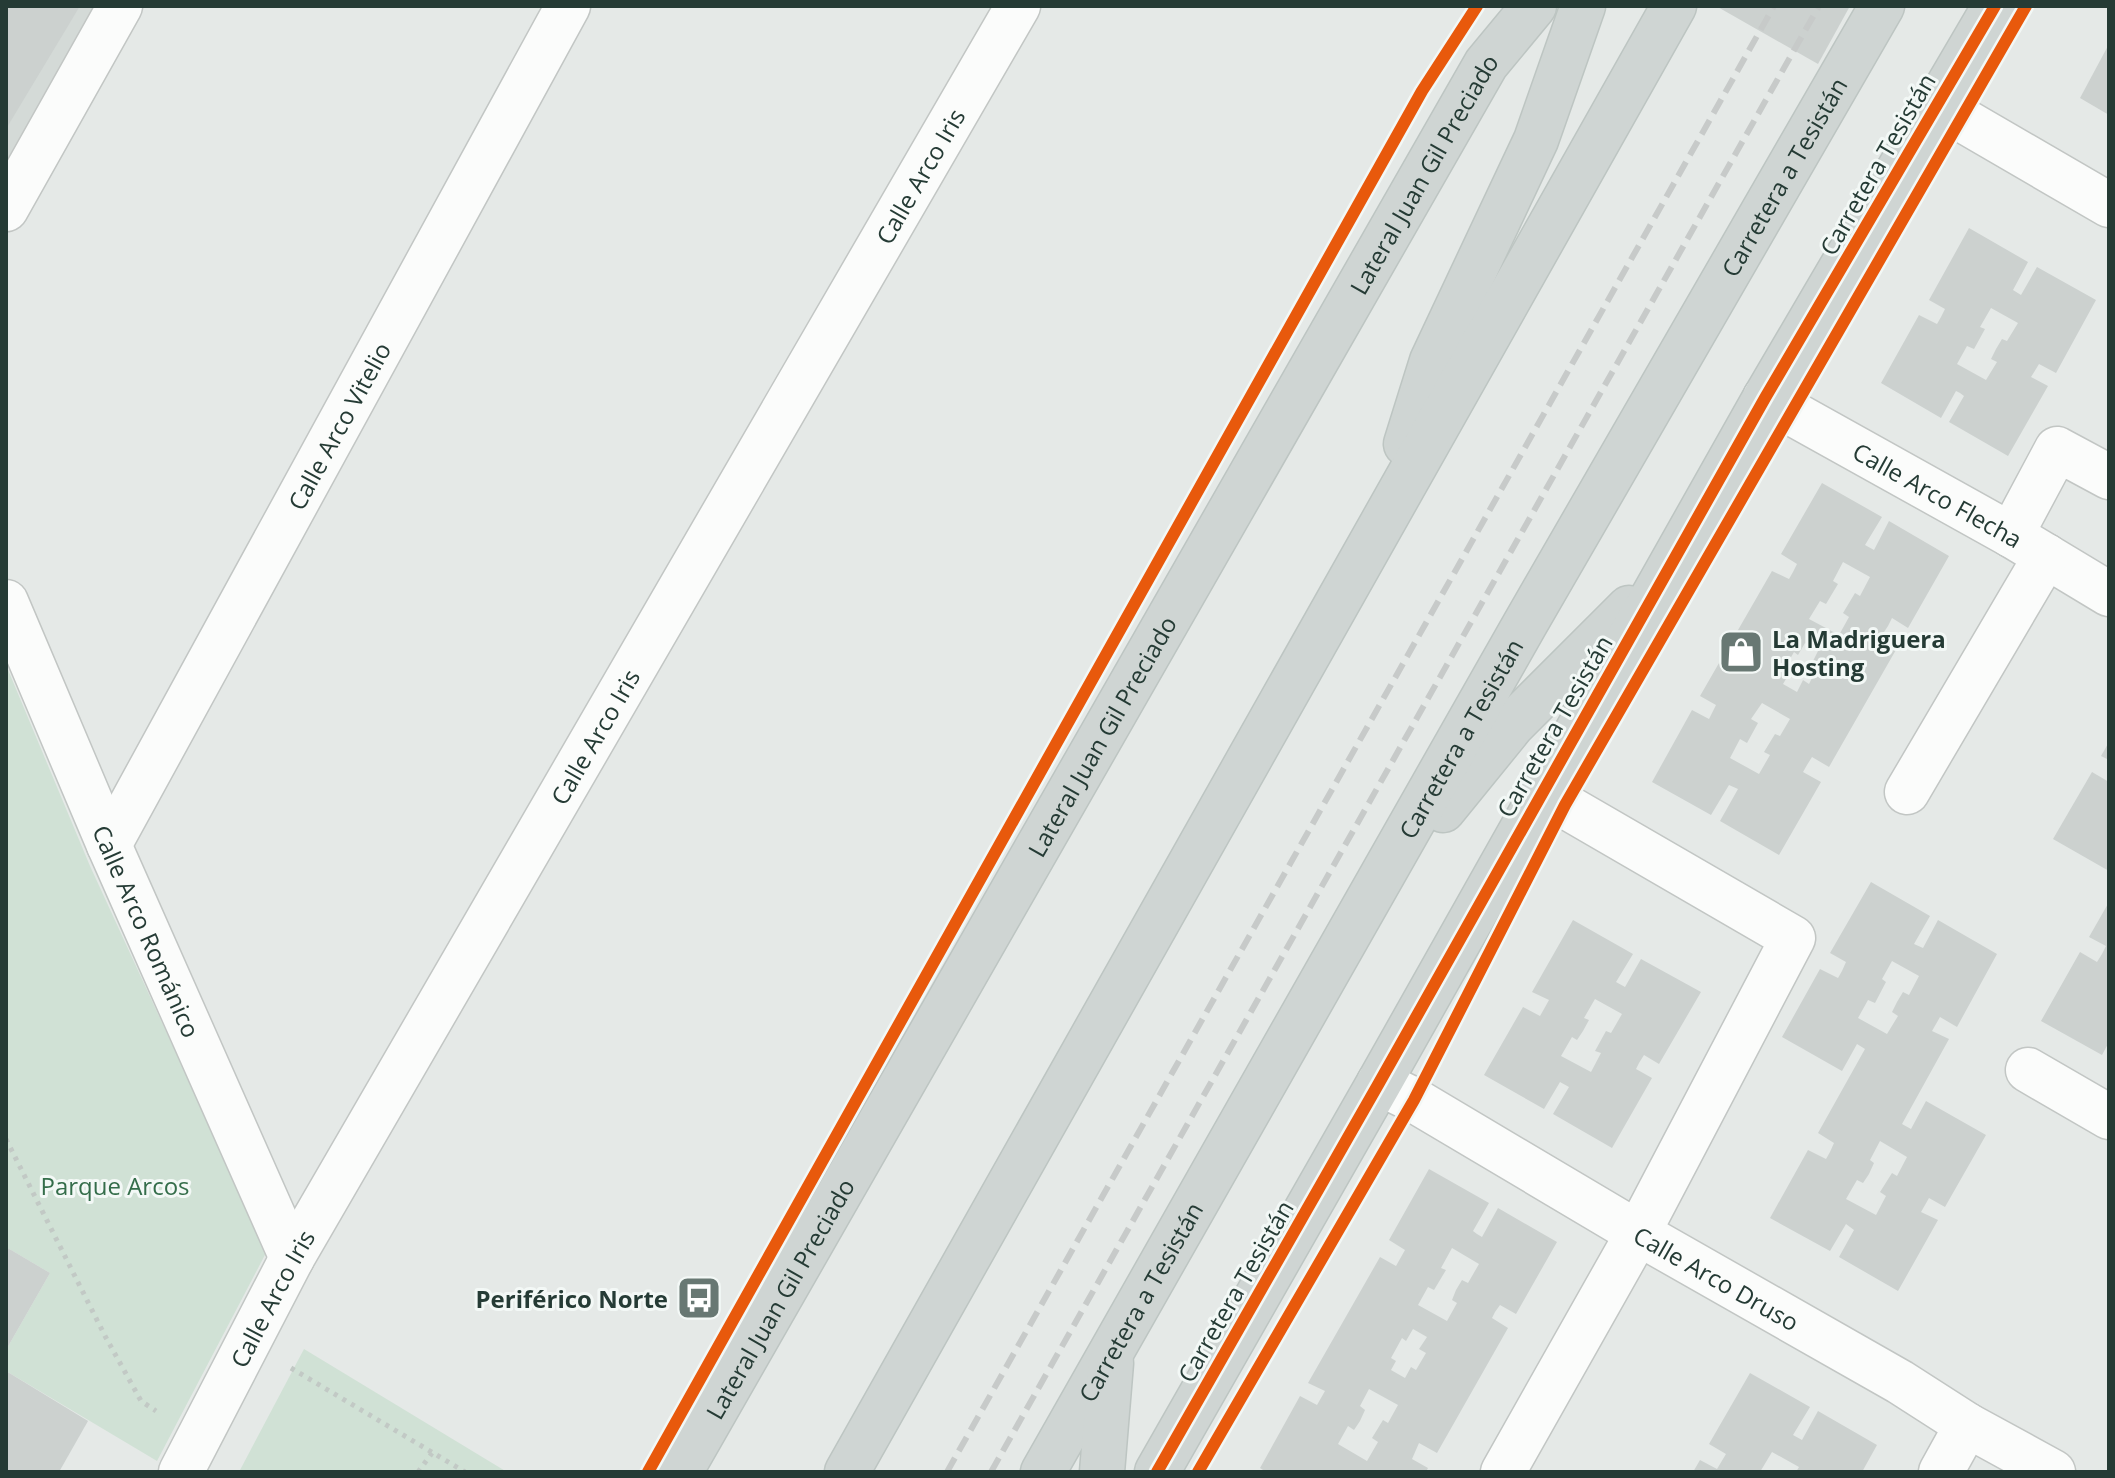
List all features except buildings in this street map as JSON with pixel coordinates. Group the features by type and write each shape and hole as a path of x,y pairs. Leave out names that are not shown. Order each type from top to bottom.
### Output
{"main road":[{"name":"Lateral Juan Gil Preciado","path":"682,1469 1486,64 1534,6"},
{"path":"1379,529 1432,361 1536,140 1583,6"},
{"path":"847,1472 1674,6"},
{"name":"Carretera a Tesistán","path":"1043,1472 1882,6"},
{"name":"Carretera Tesistán","path":"1157,1472 1765,398 1995,6"},
{"path":"1374,891 1512,725 1668,569"},
{"path":"1102,1472 1112,1350"}],"street":[{"path":"6,209 120,6"},
{"name":"Calle Arco Vitelio","path":"109,845 568,6"},
{"name":"Calle Arco Iris","path":"181,1472 292,1258 1018,6"},
{"path":"1937,105 2109,205"},
{"name":"Calle Arco Flecha","path":"1765,398 2109,594"},
{"path":"1907,792 2028,546 2057,449 2109,477"},
{"name":"Calle Arco Románico","path":"6,602 109,845 292,1258"},
{"path":"1503,1472 1638,1233 1793,938 1541,792"},
{"path":"2028,1070 2109,1117"},
{"name":"Calle Arco Druso","path":"1379,1083 1414,1100 1638,1233 1900,1382 1967,1425 2053,1472"},
{"path":"1941,1472 1967,1425"}],"path":[{"path":"6,1139 141,1401 171,1422 206,1426"},
{"path":"249,1343 465,1472"},
{"path":"418,1472 432,1453"}],"shaded area":[{"path":"6,6 99,6 6,171"}],"green space":[{"name":"Parque Arcos","path":"6,665 90,866 267,1251 157,1461 6,1371 6,1350 50,1273 6,1247"},
{"path":"304,1349 507,1472 239,1472"}],"railway":[{"path":"947,1472 1774,6"},
{"path":"991,1472 1819,6"}],"cycle path":[{"path":"648,1472 1422,91 1477,6"},
{"path":"1157,1472 1765,398 1995,6"},
{"path":"1198,1472 1414,1100 1565,805 2026,6"}],"place":[{"name":"La Madriguera Hosting","path":"1741,652"},
{"name":"Periférico Norte","path":"699,1298"}]}
